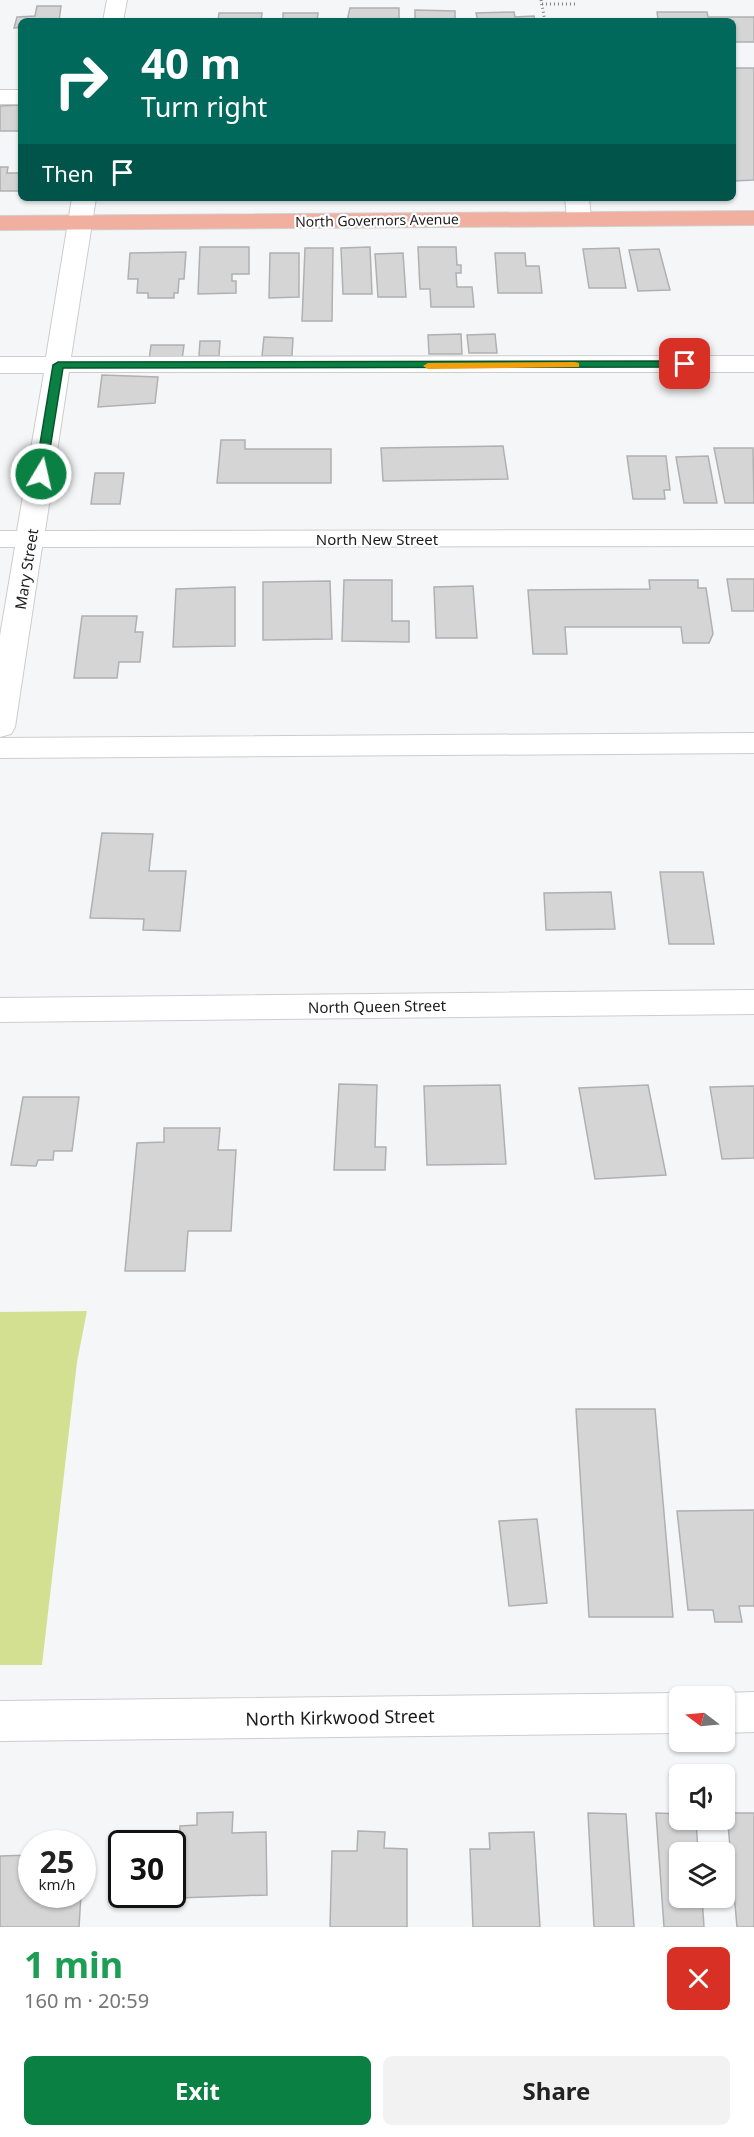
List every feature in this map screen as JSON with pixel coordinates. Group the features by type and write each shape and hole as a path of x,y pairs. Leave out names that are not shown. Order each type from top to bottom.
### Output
{"main road":[{"name":"North Governors Avenue","path":"0,223 82,210 578,208 754,218"}],"street":[{"path":"114,18 117,0"},
{"path":"0,97 18,97"},
{"name":"Mary Street","path":"0,727 82,210"},
{"path":"0,365 754,364"},
{"name":"North New Street","path":"0,540 754,538"},
{"path":"0,748 754,743"},
{"name":"North Queen Street","path":"0,1010 754,1002"},
{"path":"735,1713 754,1712"},
{"name":"North Kirkwood Street","path":"0,1721 669,1713"}],"path":[{"path":"545,18 542,2 578,4"}],"green space":[{"path":"87,1311 77,1362 42,1665 0,1665 0,1312"}],"building":[{"path":"37,6 61,6 59,18 18,18 18,27 14,28 17,17 35,16"},
{"path":"350,8 399,8 399,18 348,18"},
{"path":"415,10 455,11 455,18 415,18"},
{"path":"514,12 515,17 534,16 534,18 477,18 476,13"},
{"path":"657,12 707,12 708,17 754,17 754,42 736,42 736,18 658,18"},
{"path":"219,13 262,13 261,18 218,18"},
{"path":"283,13 318,13 317,18 283,18"},
{"path":"736,68 754,68 754,180 736,181"},
{"path":"18,105 18,131 0,131 0,106"},
{"path":"0,167 8,167 7,173 18,173 18,191 0,191"},
{"path":"200,247 249,247 249,274 232,274 232,281 236,281 236,293 198,294"},
{"path":"370,247 372,294 343,294 341,248"},
{"path":"418,247 456,247 457,265 461,265 461,273 456,273 457,287 472,287 474,307 431,307 430,289 420,289"},
{"path":"305,248 333,248 332,321 302,321"},
{"path":"619,248 626,288 589,288 583,249"},
{"path":"659,249 670,290 638,291 629,250"},
{"path":"186,252 184,279 179,279 178,293 174,293 174,298 148,298 148,293 137,293 138,279 128,279 130,253"},
{"path":"270,253 299,253 299,297 269,298"},
{"path":"403,253 406,297 378,297 375,254"},
{"path":"495,253 525,253 526,266 539,266 542,293 498,293"},
{"path":"461,334 462,354 429,354 428,335"},
{"path":"495,334 497,353 469,353 467,335"},
{"path":"264,337 293,338 292,356 262,356"},
{"path":"200,341 220,341 219,356 199,356"},
{"path":"151,345 184,345 182,360 149,360"},
{"path":"102,375 158,377 155,403 98,407"},
{"path":"221,440 245,440 245,449 331,449 331,483 217,483"},
{"path":"503,446 508,479 383,481 381,448"},
{"path":"714,448 753,448 754,503 725,503"},
{"path":"627,456 666,456 670,490 664,490 665,499 633,499"},
{"path":"708,456 717,503 684,503 676,457"},
{"path":"95,473 124,473 120,504 91,504"},
{"path":"727,579 754,579 754,611 732,611"},
{"path":"344,580 392,580 392,621 409,621 409,642 342,641"},
{"path":"649,580 698,580 698,588 706,588 713,634 709,643 683,643 681,627 565,627 567,654 533,654 528,590 650,589"},
{"path":"330,581 332,639 263,640 263,582"},
{"path":"473,586 477,638 436,638 434,587"},
{"path":"235,587 235,646 173,647 176,589"},
{"path":"82,616 137,616 135,632 143,632 140,662 119,662 117,678 74,678"},
{"path":"102,833 153,834 149,871 186,871 180,931 143,930 144,919 90,918"},
{"path":"660,872 703,872 714,944 669,944"},
{"path":"611,892 615,929 546,930 544,893"},
{"path":"339,1084 377,1085 375,1147 386,1147 385,1170 334,1170"},
{"path":"500,1085 506,1164 427,1165 424,1086"},
{"path":"648,1085 666,1175 595,1179 579,1088"},
{"path":"754,1086 754,1158 722,1159 710,1087"},
{"path":"23,1097 79,1097 72,1151 54,1151 53,1160 38,1160 36,1166 11,1165"},
{"path":"164,1128 220,1128 218,1150 236,1150 231,1231 188,1231 185,1271 125,1271 137,1143 164,1142"},
{"path":"576,1409 655,1409 673,1617 589,1617"},
{"path":"754,1510 754,1606 739,1606 742,1622 715,1622 713,1610 688,1610 677,1511"},
{"path":"537,1519 547,1603 509,1606 499,1521"},
{"path":"233,1812 232,1833 266,1832 267,1895 186,1898 186,1830 180,1830 180,1826 197,1825 197,1813"},
{"path":"588,1813 626,1814 634,1927 594,1927"},
{"path":"656,1813 669,1814 669,1830 697,1830 697,1842 669,1842 669,1908 703,1908 704,1927 664,1927"},
{"path":"735,1813 754,1813 754,1927 737,1927 735,1842 730,1842 728,1830 735,1830"},
{"path":"358,1831 385,1832 384,1848 407,1849 407,1927 330,1927 332,1851 357,1851"},
{"path":"534,1832 540,1927 473,1927 470,1849 490,1849 489,1833"},
{"path":"18,1855 18,1908 80,1908 79,1927 0,1927 0,1856"}],"slow traffic":[{"path":"428,366 575,365"}],"route":[{"path":"41,474 58,365 685,364"}]}
